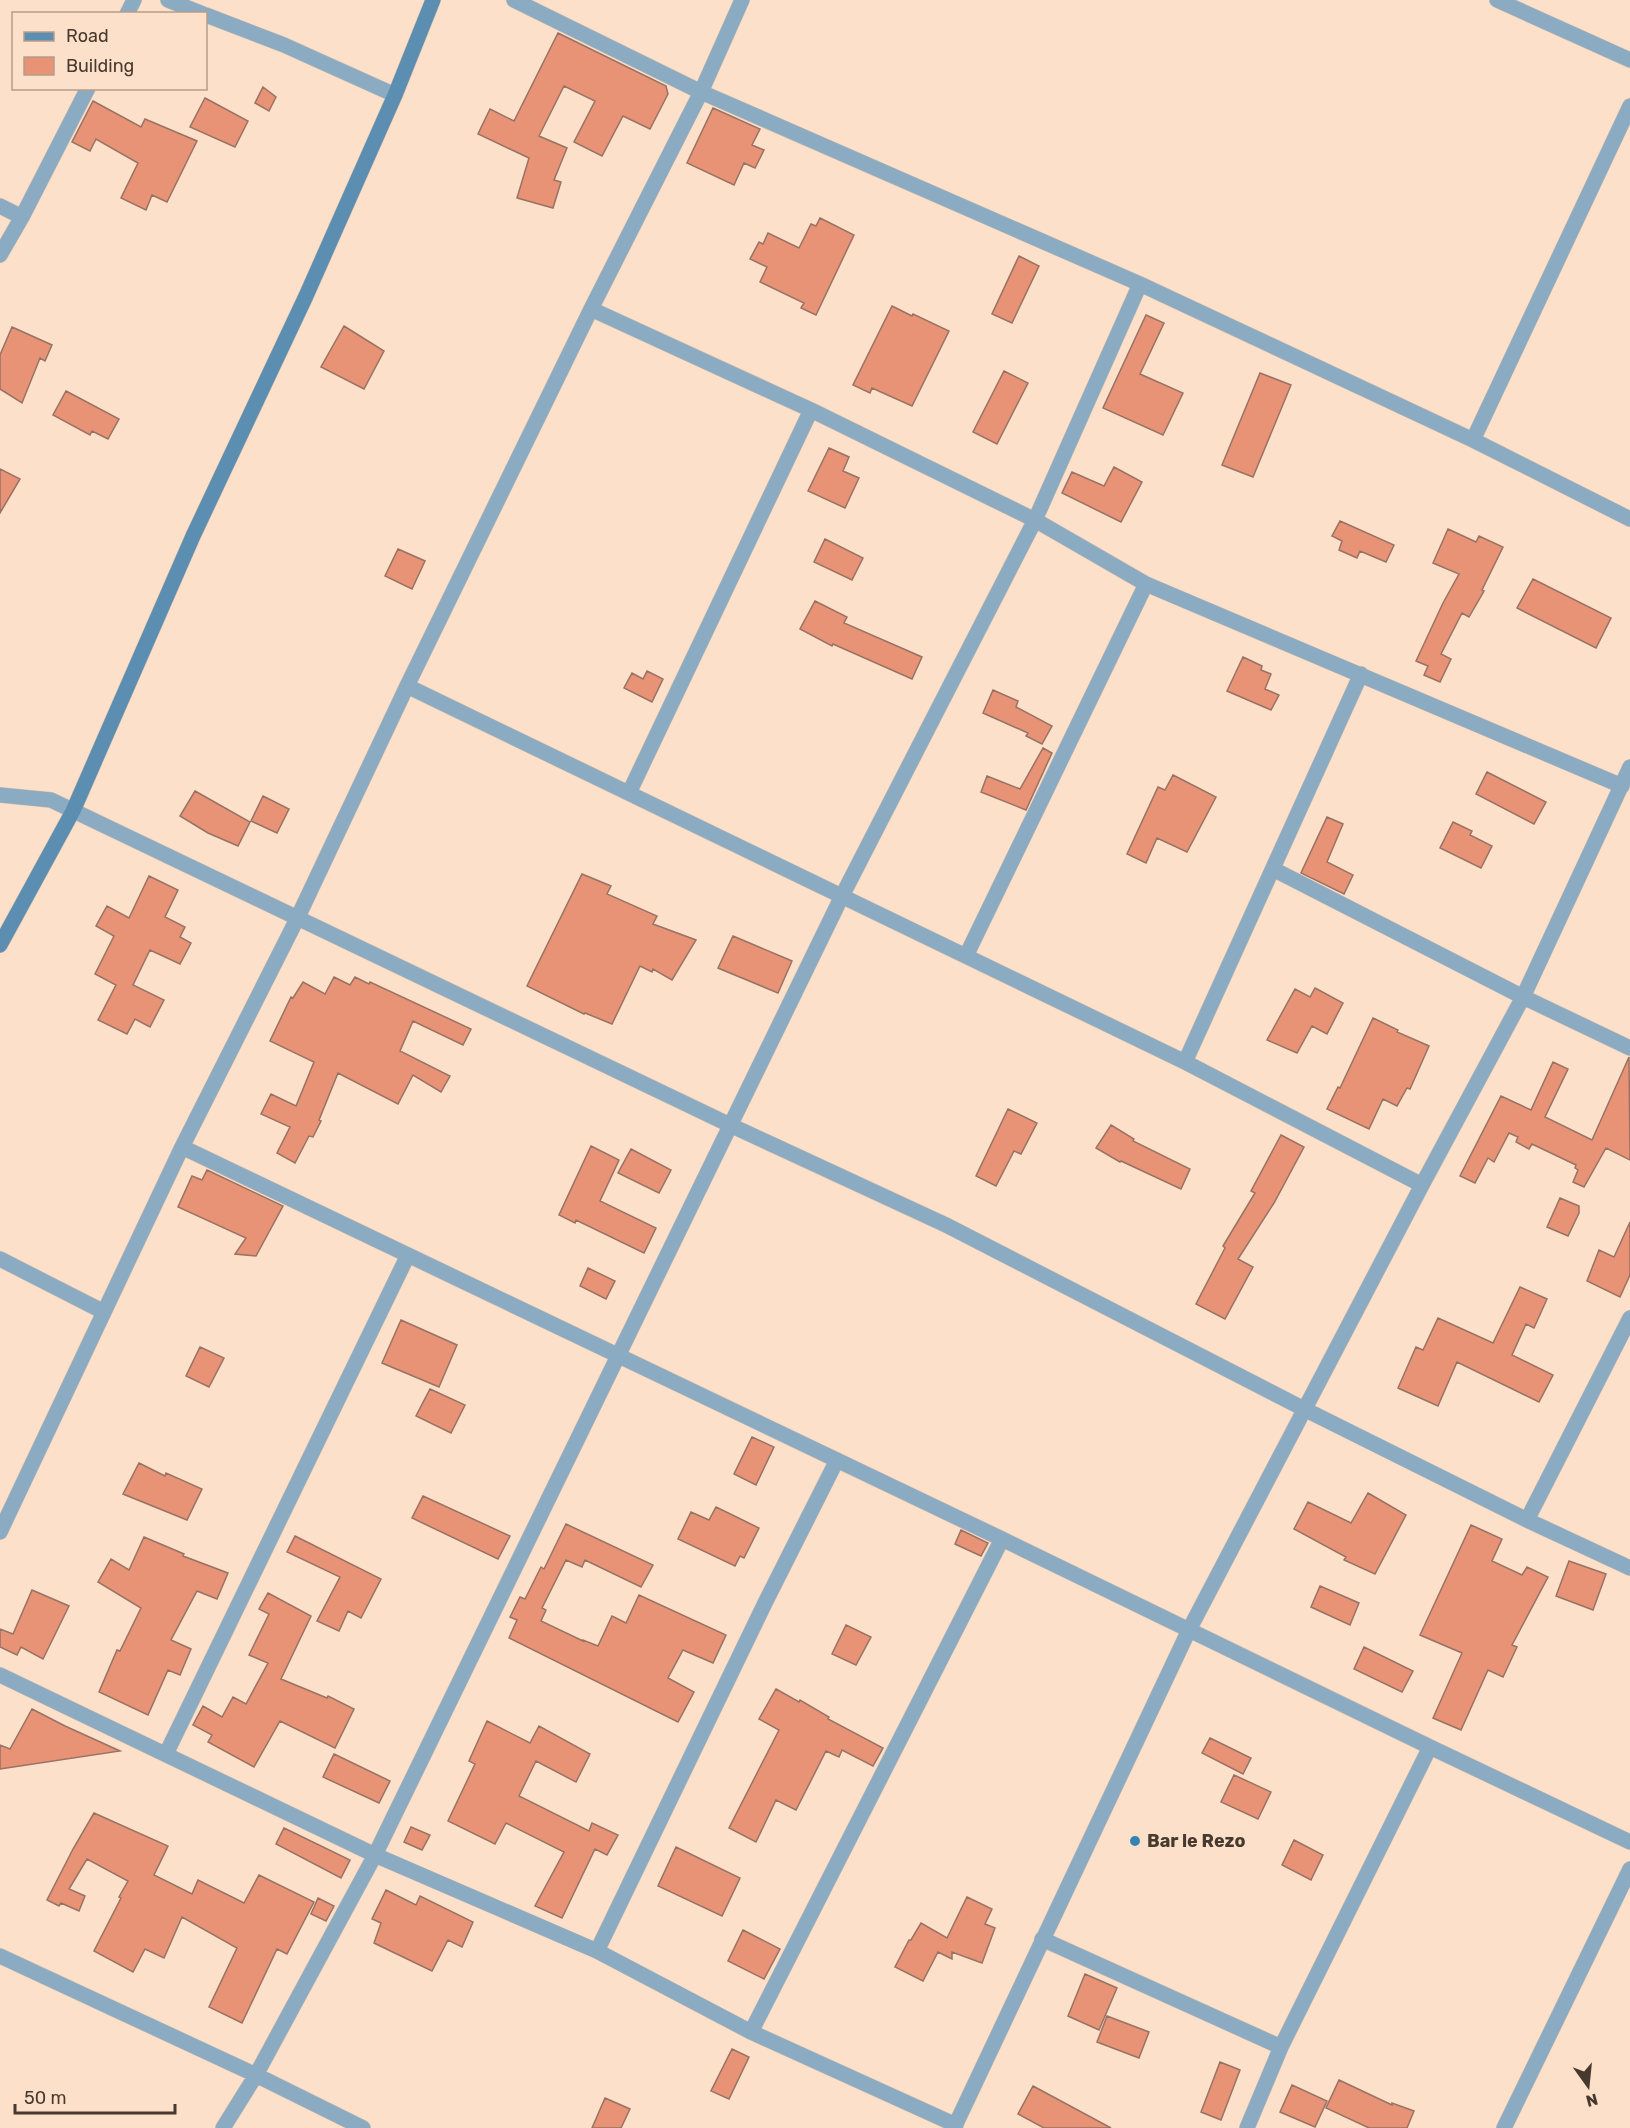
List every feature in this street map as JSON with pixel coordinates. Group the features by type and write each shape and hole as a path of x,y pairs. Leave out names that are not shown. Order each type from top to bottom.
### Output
{"street":[{"path":"168,0 199,12"},
{"path":"0,945 73,811 193,536 306,296 395,95 433,0"},
{"path":"514,0 701,92 1140,284 1473,440 1630,519"},
{"path":"0,1532 182,1147 297,919 407,686 591,309 701,92 742,0"},
{"path":"1497,0 1630,60"},
{"path":"207,15 284,45 395,95"},
{"path":"0,255 87,90"},
{"path":"1473,440 1630,106"},
{"path":"0,206 22,217"},
{"path":"223,2128 256,2074 375,1855 842,896 1035,520 1140,284"},
{"path":"591,309 811,410 1035,520 1146,584 1622,786"},
{"path":"629,793 811,410"},
{"path":"966,956 1146,584"},
{"path":"1185,1062 1361,674"},
{"path":"407,686 1185,1062 1422,1185"},
{"path":"0,1675 375,1855 597,1952 751,2032 955,2127 1189,1630 1422,1185 1523,998 1630,767"},
{"path":"0,795 51,800 730,1125 946,1225 1305,1409 1527,1520 1630,1568"},
{"path":"1273,869 1523,998 1630,1048"},
{"path":"182,1147 1630,1842"},
{"path":"166,1754 408,1255"},
{"path":"0,1259 104,1312"},
{"path":"1527,1520 1630,1318"},
{"path":"597,1952 765,1603 837,1460"},
{"path":"751,2032 1002,1539"},
{"path":"1247,2128 1281,2047 1430,1748"},
{"path":"1504,2128 1630,1869"},
{"path":"1042,1939 1281,2047"},
{"path":"0,1956 256,2074 363,2128"}],"building":[{"path":"558,33 666,86 668,94 650,129 623,116 602,156 574,142 595,101 564,86 539,136 567,148 554,180 561,182 553,208 517,198 529,158 478,134 490,109 514,121"},
{"path":"263,87 276,97 269,111 255,103"},
{"path":"205,98 248,121 235,147 190,127"},
{"path":"93,101 141,127 145,119 197,141 167,202 152,195 146,210 121,198 138,163 96,139 90,151 72,142"},
{"path":"713,108 760,129 752,145 764,150 755,168 744,163 734,185 687,163"},
{"path":"820,218 854,235 816,315 801,308 804,303 760,282 767,267 750,259 759,242 763,244 768,233 799,248 811,224 816,226"},
{"path":"1019,256 1039,266 1012,323 992,314"},
{"path":"892,306 949,331 912,406 872,388 870,393 853,385"},
{"path":"1146,315 1164,323 1140,374 1183,393 1163,435 1103,408"},
{"path":"344,326 384,351 364,389 321,367"},
{"path":"12,327 52,345 45,361 40,358 22,403 0,389 0,355"},
{"path":"1004,371 1028,383 997,444 973,432"},
{"path":"1260,373 1291,385 1253,477 1222,465"},
{"path":"66,391 119,419 108,439 92,431 90,435 53,415"},
{"path":"829,448 849,457 843,471 859,478 845,508 808,491"},
{"path":"1114,467 1142,482 1121,522 1062,493 1072,472 1104,486"},
{"path":"0,469 20,479 0,513"},
{"path":"1340,521 1394,545 1386,562 1360,551 1357,558 1339,550 1342,541 1332,536"},
{"path":"1448,529 1476,542 1479,536 1503,547 1482,590 1484,591 1469,617 1462,613 1441,654 1451,659 1440,682 1424,675 1428,666 1416,661 1459,574 1433,563"},
{"path":"825,539 863,558 852,580 814,562"},
{"path":"398,549 425,561 412,589 385,576"},
{"path":"1533,579 1611,618 1596,648 1517,608"},
{"path":"815,601 847,617 844,623 922,657 912,679 833,644 832,646 800,629"},
{"path":"1243,657 1262,666 1261,670 1271,674 1265,689 1279,695 1271,710 1227,691"},
{"path":"647,671 663,679 652,702 624,688 632,673 643,679"},
{"path":"993,690 1018,701 1016,707 1052,726 1042,744 1026,736 1028,733 983,713"},
{"path":"1043,748 1052,753 1026,810 981,792 987,776 1020,789"},
{"path":"1487,772 1546,802 1534,824 1476,794"},
{"path":"1173,775 1216,797 1187,852 1157,838 1146,863 1127,854 1158,787 1165,790"},
{"path":"195,791 250,822 238,846 208,833 180,816"},
{"path":"263,796 289,809 277,833 251,821"},
{"path":"1327,817 1343,824 1327,862 1353,875 1344,894 1301,873"},
{"path":"1453,822 1472,831 1470,835 1492,846 1481,868 1440,848"},
{"path":"582,874 611,886 607,894 657,916 653,924 696,940 672,980 653,969 652,972 640,966 612,1024 584,1014 527,986"},
{"path":"149,876 178,890 165,917 185,927 180,937 191,943 180,964 150,950 133,985 164,1000 150,1027 135,1019 127,1034 98,1020 116,985 95,974 114,936 96,926 107,906 129,918"},
{"path":"733,936 792,961 778,993 718,968"},
{"path":"334,977 350,985 355,977 369,984 370,982 471,1029 463,1045 413,1021 400,1051 450,1076 441,1092 413,1075 398,1104 338,1073 319,1120 321,1121 313,1137 309,1136 295,1163 277,1153 290,1127 261,1114 271,1094 296,1106 314,1062 270,1041 291,997 293,998 303,982 325,994"},
{"path":"1315,988 1343,1003 1327,1034 1312,1026 1297,1053 1267,1040 1295,989 1310,997"},
{"path":"1373,1018 1429,1046 1410,1089 1407,1088 1397,1106 1383,1099 1369,1129 1327,1109 1338,1087 1340,1088"},
{"path":"1629,1057 1630,1160 1606,1148 1584,1187 1573,1182 1578,1170 1575,1168 1576,1165 1532,1144 1529,1149 1516,1142 1518,1137 1509,1133 1494,1162 1488,1158 1475,1183 1460,1176 1501,1096 1531,1110 1553,1062 1568,1069 1545,1117 1592,1140"},
{"path":"1008,1109 1037,1123 1021,1154 1014,1151 996,1186 976,1176"},
{"path":"1111,1125 1134,1139 1133,1141 1190,1169 1181,1189 1120,1162 1096,1148"},
{"path":"1281,1135 1304,1147 1274,1203 1238,1259 1253,1267 1225,1319 1196,1304 1225,1248 1223,1246 1255,1193 1251,1191"},
{"path":"591,1146 619,1160 600,1201 656,1228 644,1253 576,1220 575,1223 559,1215"},
{"path":"631,1149 671,1170 659,1193 618,1173"},
{"path":"207,1170 283,1206 256,1256 235,1254 246,1238 178,1207 192,1176 202,1180"},
{"path":"1560,1198 1579,1206 1579,1213 1568,1236 1547,1227"},
{"path":"1630,1222 1630,1275 1620,1297 1587,1281 1599,1250 1614,1257"},
{"path":"588,1268 615,1281 606,1299 580,1286"},
{"path":"1520,1287 1547,1299 1534,1328 1526,1324 1512,1355 1553,1375 1539,1402 1457,1362 1438,1406 1398,1388 1416,1347 1423,1350 1438,1318 1493,1343"},
{"path":"401,1320 457,1345 439,1387 382,1363"},
{"path":"200,1347 224,1358 209,1387 186,1376"},
{"path":"430,1389 465,1405 451,1433 416,1416"},
{"path":"752,1437 774,1447 756,1485 734,1474"},
{"path":"139,1463 165,1476 166,1473 202,1489 187,1520 123,1494"},
{"path":"1368,1493 1406,1515 1375,1574 1344,1560 1346,1557 1294,1529 1308,1502 1351,1523"},
{"path":"423,1496 510,1536 498,1559 412,1518"},
{"path":"716,1507 759,1528 744,1558 740,1556 735,1566 678,1539 691,1512 709,1520"},
{"path":"566,1524 653,1565 641,1587 585,1560 582,1567 566,1560 542,1608 546,1610 541,1621 598,1646 612,1616 626,1623 639,1595 726,1635 713,1663 683,1650 668,1678 694,1692 678,1722 509,1638 517,1620 510,1617 520,1597 525,1599 541,1567 544,1569"},
{"path":"1471,1525 1502,1539 1492,1561 1522,1575 1527,1567 1548,1577 1512,1645 1517,1647 1503,1677 1488,1670 1461,1730 1433,1718 1462,1653 1420,1635"},
{"path":"961,1530 988,1543 981,1556 955,1544"},
{"path":"295,1536 381,1579 361,1618 348,1611 339,1631 317,1621 340,1577 287,1552"},
{"path":"144,1537 184,1554 183,1556 228,1573 217,1599 197,1591 171,1640 191,1649 180,1675 168,1670 148,1715 99,1692 117,1650 120,1651 141,1608 98,1582 111,1559 129,1570"},
{"path":"1569,1561 1606,1574 1593,1610 1556,1596"},
{"path":"1320,1586 1359,1603 1350,1625 1311,1607"},
{"path":"32,1590 69,1606 43,1659 21,1647 17,1655 0,1647 0,1629 13,1634"},
{"path":"268,1593 311,1616 281,1679 327,1698 328,1696 354,1709 335,1748 280,1721 254,1767 208,1742 212,1735 193,1725 203,1706 222,1717 233,1697 246,1704 268,1663 249,1655 269,1614 259,1609"},
{"path":"846,1625 871,1637 856,1665 832,1654"},
{"path":"1364,1647 1413,1671 1402,1692 1354,1669"},
{"path":"776,1689 799,1702 800,1700 829,1717 828,1719 883,1748 873,1766 842,1750 839,1757 826,1751 796,1810 776,1800 756,1842 729,1828 779,1730 759,1719"},
{"path":"32,1709 120,1751 0,1769 0,1745 10,1749"},
{"path":"487,1721 530,1743 539,1726 590,1754 576,1782 536,1761 519,1796 589,1831 592,1823 618,1835 607,1855 595,1849 562,1918 535,1906 564,1852 506,1823 495,1844 448,1821 475,1764 469,1761"},
{"path":"1210,1738 1251,1758 1243,1774 1202,1753"},
{"path":"334,1754 390,1781 379,1803 323,1777"},
{"path":"1234,1775 1271,1792 1258,1819 1221,1802"},
{"path":"94,1813 168,1846 154,1875 192,1894 198,1880 244,1903 259,1875 314,1902 287,1954 277,1949 242,2023 209,2007 237,1948 182,1917 164,1958 145,1949 133,1972 94,1951 128,1881 87,1859 69,1889 85,1896 79,1911 47,1900"},
{"path":"411,1827 430,1835 422,1850 404,1842"},
{"path":"284,1828 350,1860 341,1878 276,1844"},
{"path":"1294,1840 1323,1855 1311,1880 1282,1865"},
{"path":"676,1847 740,1878 722,1916 658,1886"},
{"path":"386,1890 416,1905 420,1896 473,1922 462,1947 448,1940 432,1971 374,1943 381,1923 372,1919"},
{"path":"967,1897 992,1909 985,1924 995,1928 982,1963 952,1952 952,1959 938,1952 923,1981 895,1967 921,1923 947,1938"},
{"path":"318,1898 334,1906 326,1921 311,1914"},
{"path":"743,1930 780,1949 764,1979 728,1961"},
{"path":"1085,1974 1117,1988 1099,2030 1068,2016"},
{"path":"1107,2016 1149,2032 1139,2058 1097,2042"},
{"path":"732,2049 749,2057 729,2099 711,2091"},
{"path":"1220,2062 1240,2070 1221,2120 1201,2112"},
{"path":"1339,2080 1392,2105 1392,2103 1414,2111 1407,2128 1369,2128 1326,2108"},
{"path":"1292,2085 1327,2101 1315,2127 1280,2112"},
{"path":"1033,2086 1111,2128 1044,2128 1018,2114"},
{"path":"605,2098 630,2109 621,2128 592,2128"}],"place":[{"name":"Bar le Rezo","path":"1135,1841"}]}
